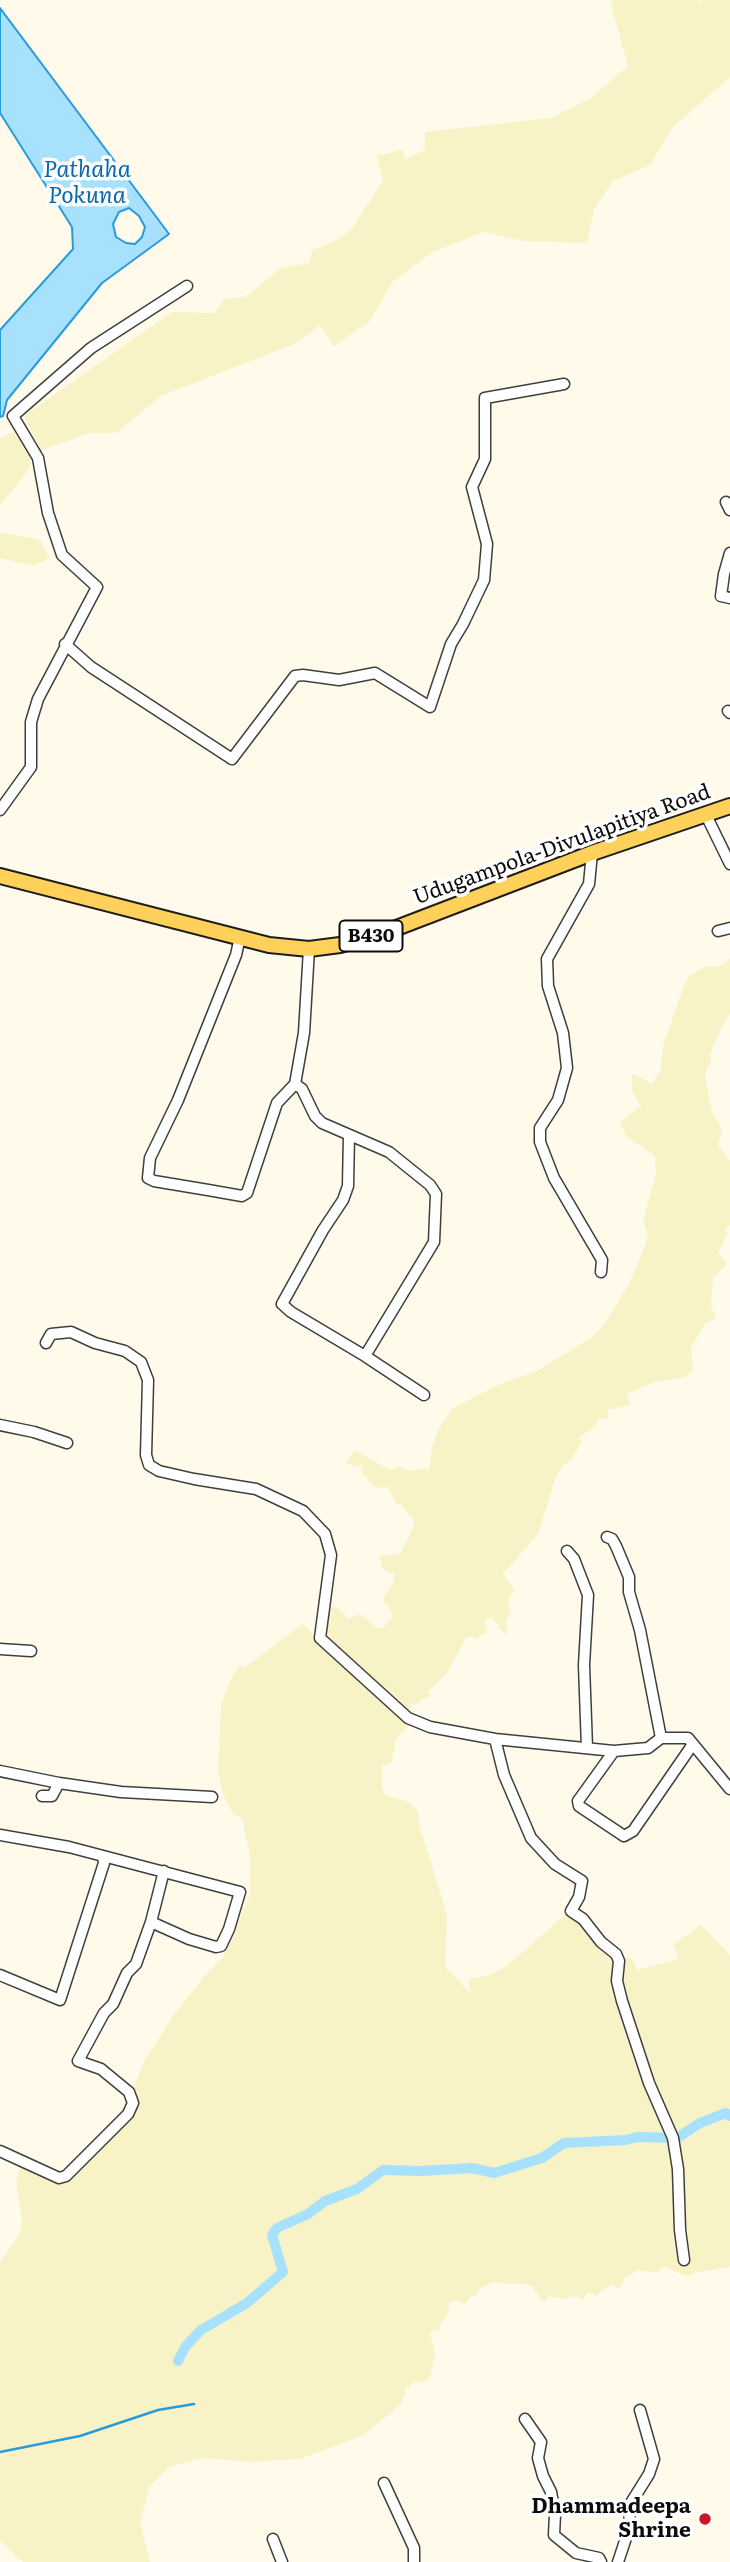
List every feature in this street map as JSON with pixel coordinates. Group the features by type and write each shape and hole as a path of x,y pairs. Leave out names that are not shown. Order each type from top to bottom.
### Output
{"main road":[{"name":"Udugampola-Divulapitiya Road","path":"0,876 269,945 309,949 340,945 386,932 592,853 730,806"}],"street":[{"path":"0,810 31,767 31,722 38,699 97,587 62,555 48,513 38,458 13,415 91,348 187,286"},
{"path":"65,644 91,667 232,759 295,676 339,680 374,673 430,707 451,644 484,580 487,544 472,487 485,459 485,398 564,384"},
{"path":"730,553 723,574 721,596 730,598"},
{"path":"706,815 730,864"},
{"path":"592,853 589,884 547,959 548,986 563,1033 568,1068 558,1100 540,1128 540,1142 554,1178 602,1260 601,1272"},
{"path":"718,931 730,928"},
{"path":"240,937 236,955 178,1100 150,1158 148,1178 154,1181 243,1196 247,1193 277,1103 295,1084 304,1033 309,949"},
{"path":"295,1084 302,1089 315,1116 322,1123 388,1152 430,1185 436,1194 434,1242 365,1356"},
{"path":"349,1135 346,1193 282,1304 425,1395"},
{"path":"46,1343 51,1334 71,1332 95,1343 125,1351 141,1362 148,1380 146,1455 149,1465 170,1474 256,1489 303,1511 325,1534 331,1555 320,1639 408,1718 430,1727 495,1739 614,1751 648,1748 661,1738 688,1738 730,1788"},
{"path":"0,1425 67,1443"},
{"path":"607,1537 612,1539 616,1546 628,1577 661,1738"},
{"path":"567,1551 575,1559 588,1595 584,1665 587,1748"},
{"path":"0,1649 31,1651"},
{"path":"495,1739 504,1775 531,1838 555,1864 582,1881 579,1897 571,1911 583,1919 601,1942 616,1954 619,1961 617,1981 622,2001 649,2083 673,2138 678,2169 684,2260"},
{"path":"614,1751 578,1801 579,1806 624,1836 633,1831 693,1744"},
{"path":"0,1772 121,1792 212,1797"},
{"path":"42,1796 52,1796 59,1783"},
{"path":"0,1835 69,1847 240,1892 221,1946 189,1939 150,1922"},
{"path":"0,1975 60,2000 104,1863 103,1856"},
{"path":"0,2151 59,2178 66,2176 128,2114 134,2103 129,2092 101,2069 78,2061 104,2013 113,2004 127,1973 136,1964 163,1871"},
{"path":"618,2562 630,2526 629,2506 649,2474 654,2459 640,2410"},
{"path":"525,2419 541,2442 538,2458 551,2492 555,2514 554,2535 576,2553 599,2558 601,2562"},
{"path":"384,2483 414,2548 414,2562"},
{"path":"273,2539 282,2562"}],"shaded area":[{"path":"613,0 698,0 699,3 701,0 730,0 730,77 673,127 650,165 613,181 594,209 587,243 524,241 483,232 431,253 392,282 370,321 334,346 320,325 299,342 161,396 116,433 90,433 41,450 24,416 172,312 214,313 225,299 245,297 281,268 310,263 312,250 332,243 351,230 383,181 377,156 402,150 405,159 425,150 425,132 552,118 591,98 628,66 611,5"},
{"path":"14,432 31,456 29,469 0,506 0,438"},
{"path":"0,532 40,540 49,558 34,566 0,558"},
{"path":"730,959 730,1013 716,1038 710,1055 711,1063 705,1076 712,1113 722,1129 718,1145 730,1161 730,1225 725,1229 727,1234 718,1253 727,1264 713,1278 711,1306 716,1318 704,1325 691,1347 693,1371 685,1377 655,1382 627,1394 630,1405 608,1410 608,1418 597,1419 596,1425 579,1438 582,1441 572,1459 563,1466 555,1479 538,1534 503,1574 515,1591 509,1596 511,1613 505,1621 506,1635 497,1628 500,1624 491,1617 484,1621 487,1629 484,1634 478,1638 466,1638 447,1673 428,1692 430,1696 418,1704 410,1703 409,1724 396,1740 391,1763 382,1766 382,1787 385,1795 409,1802 418,1811 420,1827 447,1916 445,1967 470,1993 469,1979 487,1976 507,1966 566,1914 577,1916 617,1961 628,1957 632,1959 637,1970 679,1959 673,1945 701,1925 730,1955 730,2267 687,2276 662,2266 658,2273 638,2270 624,2279 622,2286 617,2288 611,2284 596,2296 588,2292 583,2300 576,2296 562,2299 549,2296 545,2302 532,2286 527,2284 491,2283 478,2290 466,2304 455,2300 449,2304 448,2314 440,2328 437,2332 435,2330 430,2333 435,2353 431,2375 424,2382 413,2381 410,2388 404,2387 406,2393 400,2405 364,2435 300,2459 252,2462 201,2458 168,2467 149,2488 140,2523 150,2562 23,2562 0,2541 0,2262 20,2234 22,2222 16,2181 22,2163 57,2180 137,2103 133,2090 144,2061 174,2015 221,1960 236,1933 250,1894 250,1855 242,1819 233,1813 225,1800 218,1773 221,1706 230,1680 240,1665 244,1668 303,1624 315,1636 317,1642 324,1634 328,1611 332,1607 338,1607 348,1619 360,1614 377,1628 384,1627 393,1616 382,1600 394,1581 394,1574 383,1570 379,1556 400,1554 413,1528 414,1520 401,1504 396,1504 388,1486 373,1486 362,1472 362,1465 354,1467 346,1462 354,1450 392,1470 398,1466 411,1471 424,1468 429,1470 432,1448 439,1428 453,1408 498,1385 537,1371 592,1337 604,1325 630,1282 646,1243 648,1234 643,1221 656,1174 655,1156 626,1136 620,1122 641,1106 632,1092 632,1074 651,1084 660,1072 664,1042 685,983 691,975 706,966 718,967"}],"water":[{"name":"Pathaha Pokuna","path":"0,8 169,234 102,283 7,400 3,416 0,417 0,330 73,249 72,227 0,113","holes":["129,208 139,216 145,227 142,237 135,244 126,243 116,237 113,224 119,212"]}],"waterway":[{"path":"178,2361 186,2346 201,2330 247,2303 283,2272 272,2235 277,2228 308,2214 325,2201 357,2189 383,2170 472,2168 494,2173 542,2158 564,2143 637,2137 677,2138 700,2123 726,2113 730,2116"},
{"path":"0,2452 80,2436 158,2410 194,2404"}],"place":[{"name":"Dhammadeepa Shrine","path":"705,2519"}]}
